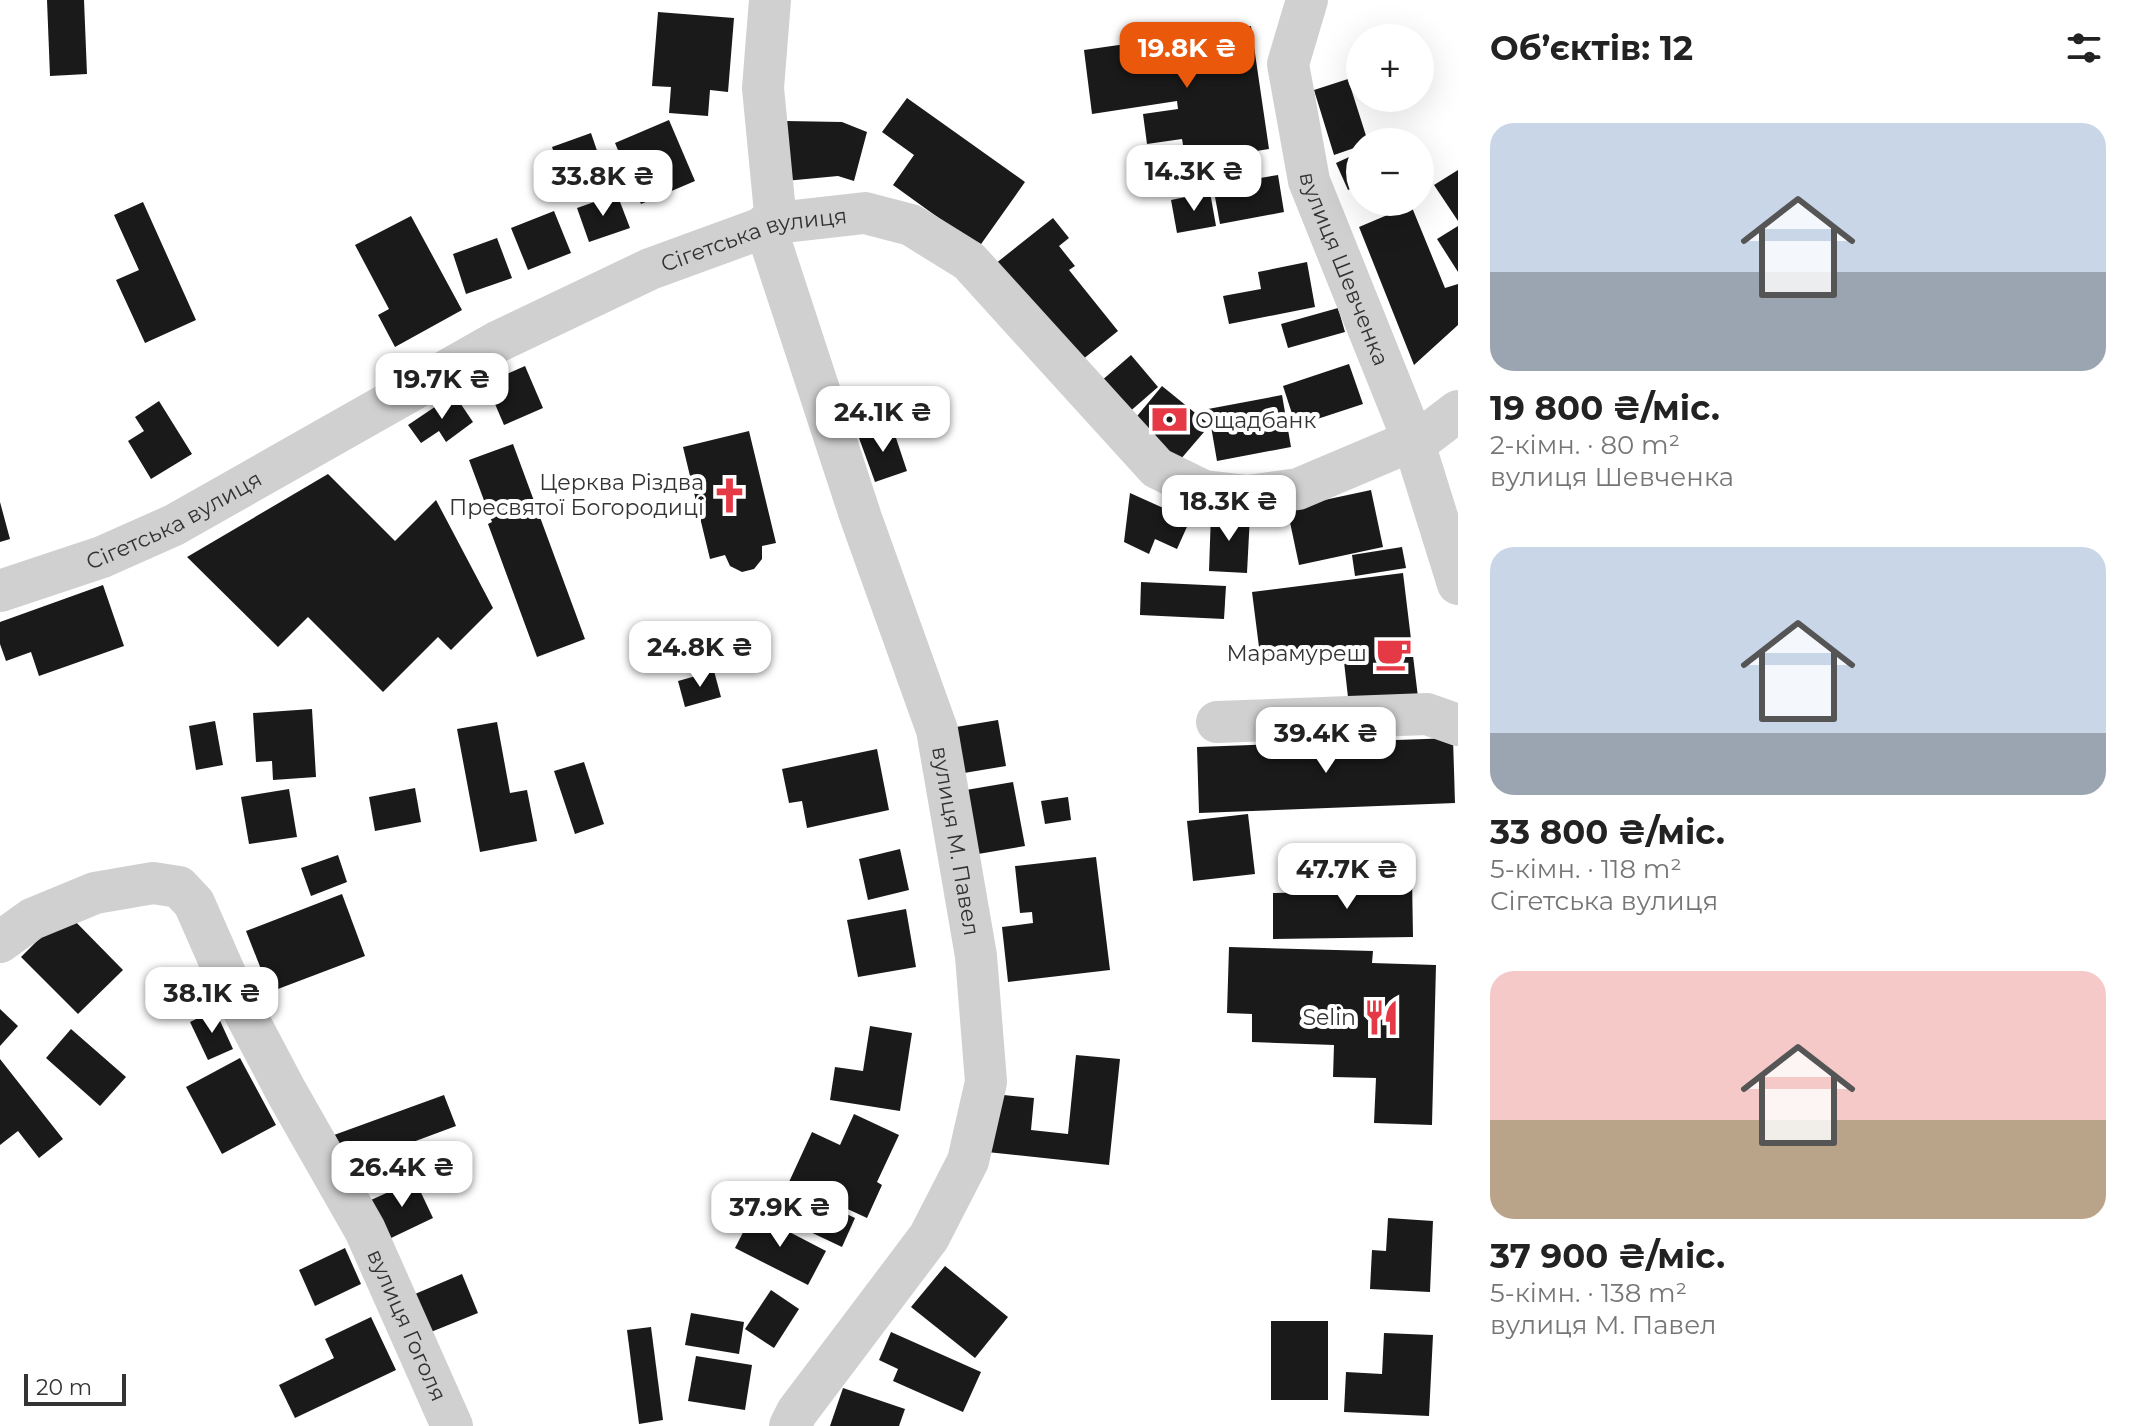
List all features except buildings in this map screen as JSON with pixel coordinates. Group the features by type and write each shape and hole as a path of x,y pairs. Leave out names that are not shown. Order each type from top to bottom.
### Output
{"street":[{"name":"вулиця М. Павел","path":"770,0 763,88 771,224 861,518 937,730 976,956 986,1082 968,1161 929,1237 797,1412 790,1426"},
{"name":"вулиця Шевченка","path":"1307,0 1288,64 1309,181 1413,440 1458,584"},
{"name":"Сігетська вулиця","path":"0,591 102,557 174,525 497,342 650,269 771,224 865,213 911,225 946,246 969,261 1157,468 1204,491 1248,496 1298,489 1428,434 1458,411"},
{"path":"1217,722 1427,714 1458,725"},
{"name":"вулиця Гоголя","path":"0,942 32,919 95,893 153,883 179,887 194,903 230,985 365,1230 452,1426"}],"place":[{"name":"Ощадбанк","path":"1169,420"},
{"name":"Церква Різдва Пресвятої Богородиці","path":"730,495"},
{"name":"Марамуреш","path":"1393,653"},
{"name":"Selin","path":"1382,1017"}]}
